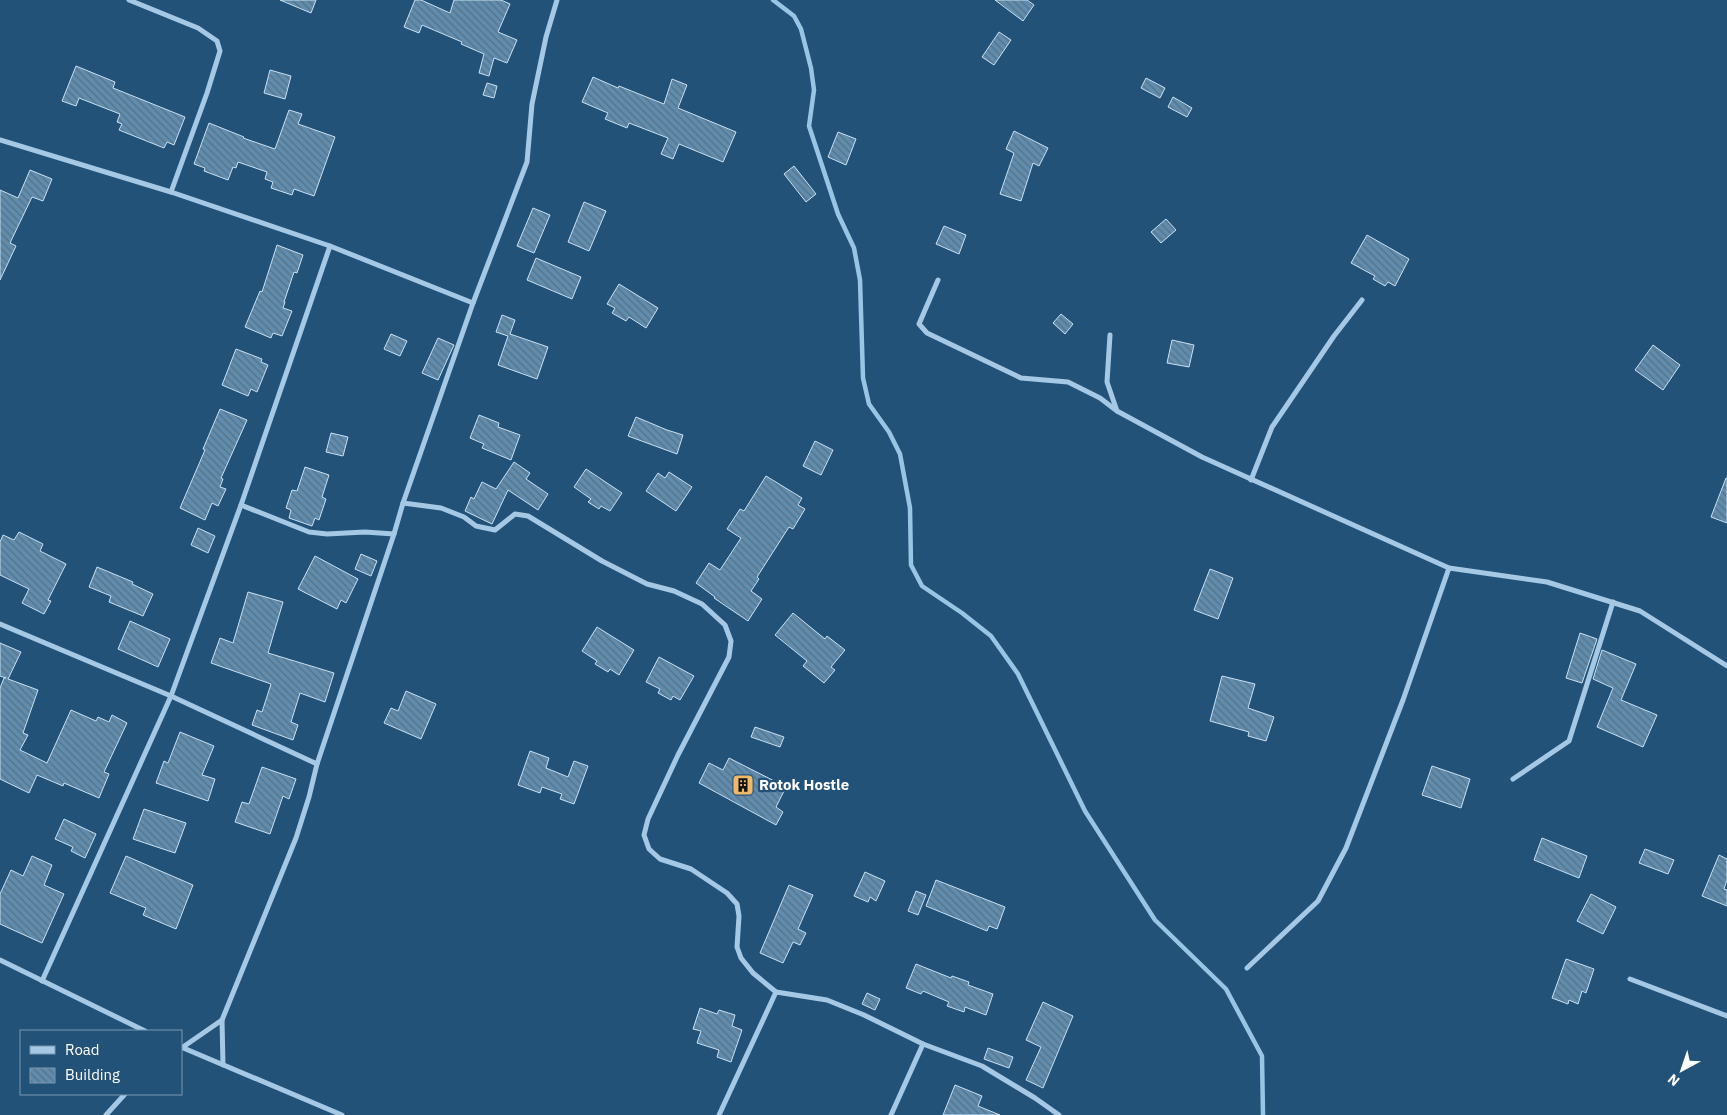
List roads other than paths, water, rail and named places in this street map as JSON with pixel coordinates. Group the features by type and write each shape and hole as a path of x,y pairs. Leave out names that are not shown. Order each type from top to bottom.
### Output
{"street":[{"path":"129,0 198,28 217,40 220,51 207,93 171,192"},
{"path":"223,1065 222,1020 296,838 317,764 403,503 473,303 527,162 532,104 546,37 557,0"},
{"path":"0,140 171,192 330,246 473,303"},
{"path":"42,980 171,696 241,505 330,246"},
{"path":"938,280 918,324 926,333 1021,378 1068,382 1100,398 1117,412 1202,457 1449,568 1547,582 1640,611 1727,666"},
{"path":"1251,480 1272,427 1334,336 1362,300"},
{"path":"1110,335 1107,382 1117,412"},
{"path":"403,503 441,508 464,516 476,526 495,530 515,514 528,516 602,561 647,584 674,591 702,604 725,624 731,640 729,657 678,755 648,819 644,835 649,849 660,859 691,869 727,892 737,904 739,916 737,947 741,958 753,973 776,992 827,1000 864,1015 923,1044 982,1066 1059,1115"},
{"path":"241,505 287,525 309,532 327,534 365,532 394,534"},
{"path":"1247,968 1318,901 1346,848 1404,700 1449,568"},
{"path":"1514,779 1569,741 1613,602"},
{"path":"0,624 171,696 317,764"},
{"path":"0,960 126,1024 142,1030"},
{"path":"1630,979 1727,1016"},
{"path":"719,1115 776,992"},
{"path":"182,1047 222,1020"},
{"path":"126,1024 127,1030"},
{"path":"891,1115 923,1044"},
{"path":"182,1047 342,1115"},
{"path":"106,1115 123,1095"}],"waterway":[{"path":"773,0 794,16 801,29 811,68 814,90 809,126 838,214 854,248 860,280 863,378 869,404 889,432 900,454 910,508 911,565 922,586 962,613 991,636 1018,674 1085,811 1155,920 1226,989 1262,1056 1263,1115"}],"place":[{"name":"Rotok Hostle","path":"743,785"}]}
